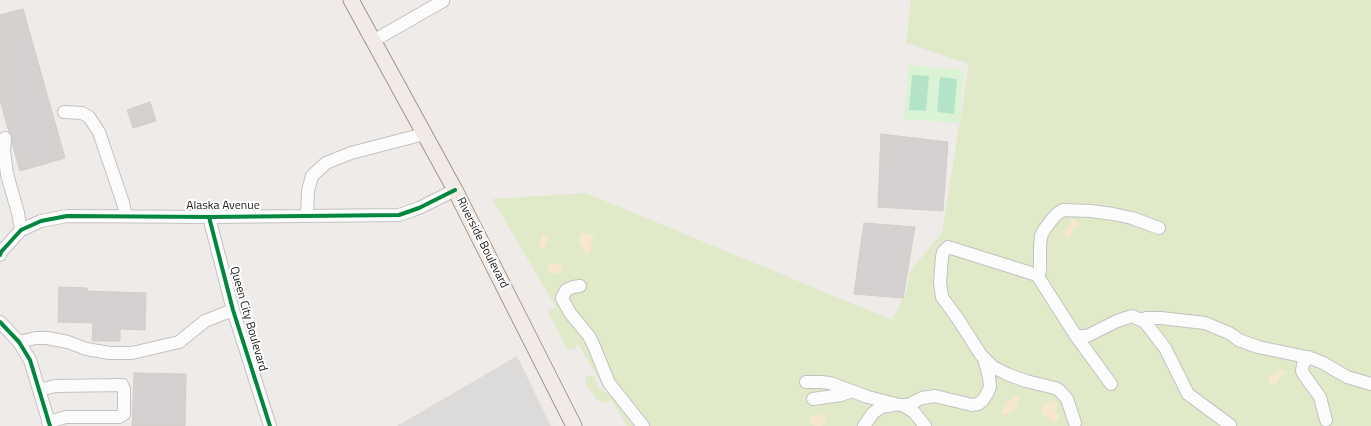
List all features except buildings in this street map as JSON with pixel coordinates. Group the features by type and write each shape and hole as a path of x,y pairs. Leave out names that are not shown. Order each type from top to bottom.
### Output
{"main road":[{"name":"Riverside Boulevard","path":"351,0 455,190 574,426"}],"street":[{"path":"373,41 444,1 443,0"},
{"path":"64,112 82,113 89,117 99,132 126,216"},
{"path":"307,216 308,191 312,176 326,163 351,153 424,134"},
{"path":"5,138 4,151 6,174 18,213 21,230"},
{"name":"Alaska Avenue","path":"0,255 21,230 42,221 67,216 209,217 399,215 419,208 455,190"},
{"path":"1039,276 1041,236 1053,218 1063,210 1091,210 1114,214 1132,218 1159,228"},
{"name":"Queen City Boulevard","path":"209,217 233,310 270,426"},
{"path":"1075,423 1067,399 1059,390 1007,374 993,367 984,358 958,318 942,297 940,283 943,252 948,247 1039,276 1076,336 1111,384"},
{"path":"580,286 566,290 562,298 570,313 594,344 605,377 609,384 643,426"},
{"path":"19,342 36,338 47,338 68,342 86,349 110,353 132,353 179,342 205,321 233,310"},
{"path":"1076,336 1087,336 1132,316 1141,320 1150,327 1165,348 1188,394 1230,425"},
{"path":"1141,320 1146,318 1161,318 1205,323 1229,333 1239,340 1258,346 1308,357 1323,363 1347,377 1371,384"},
{"path":"0,322 19,342 30,360 49,424 66,417 119,417 124,414 124,389 122,385 55,386 39,390"},
{"path":"1308,357 1303,364 1302,371 1320,397 1326,420"},
{"path":"864,426 873,413 881,407 908,405 922,398 935,396 964,404 978,404 986,396 990,387 984,358"},
{"path":"806,382 830,383 868,397 901,405 914,412 925,426"},
{"path":"813,399 842,395 852,391"}],"shaded area":[{"path":"517,356 551,426 397,426"}],"green space":[{"path":"911,0 1371,0 1371,426 627,426 611,399 607,403 600,402 596,399 585,383 587,376 594,376 599,387 607,393 578,344 575,348 570,350 567,348 548,311 556,307 492,199 586,193 892,320 906,292 910,271 942,233 969,64 906,43"},
{"path":"909,65 964,70 959,123 904,119"},
{"path":"912,75 929,76 926,111 909,110"},
{"path":"940,77 957,79 954,114 937,112"}],"sand":[{"path":"1071,220 1076,220 1079,224 1072,230 1069,239 1064,235 1064,232"},
{"path":"542,233 547,237 548,242 541,250 539,248"},
{"path":"582,233 594,236 590,242 593,247 587,255 584,253 579,242"},
{"path":"551,263 561,266 563,270 561,273 557,274 550,271 547,266"},
{"path":"1280,369 1284,371 1285,374 1279,377 1275,385 1271,385 1268,375 1271,374 1274,377 1276,372"},
{"path":"1015,395 1019,398 1016,409 1002,415 1006,402"},
{"path":"1052,400 1058,405 1053,410 1059,413 1059,417 1056,422 1052,422 1043,415 1041,410 1042,405 1047,404"},
{"path":"819,413 827,422 822,426 815,426 810,422 809,417 816,416"}],"cycle path":[{"path":"0,255 21,230 41,221 67,216 209,217 399,215 419,208 455,190"},
{"path":"209,217 233,310 270,426"},
{"path":"0,322 19,342 30,360 50,426"}]}
